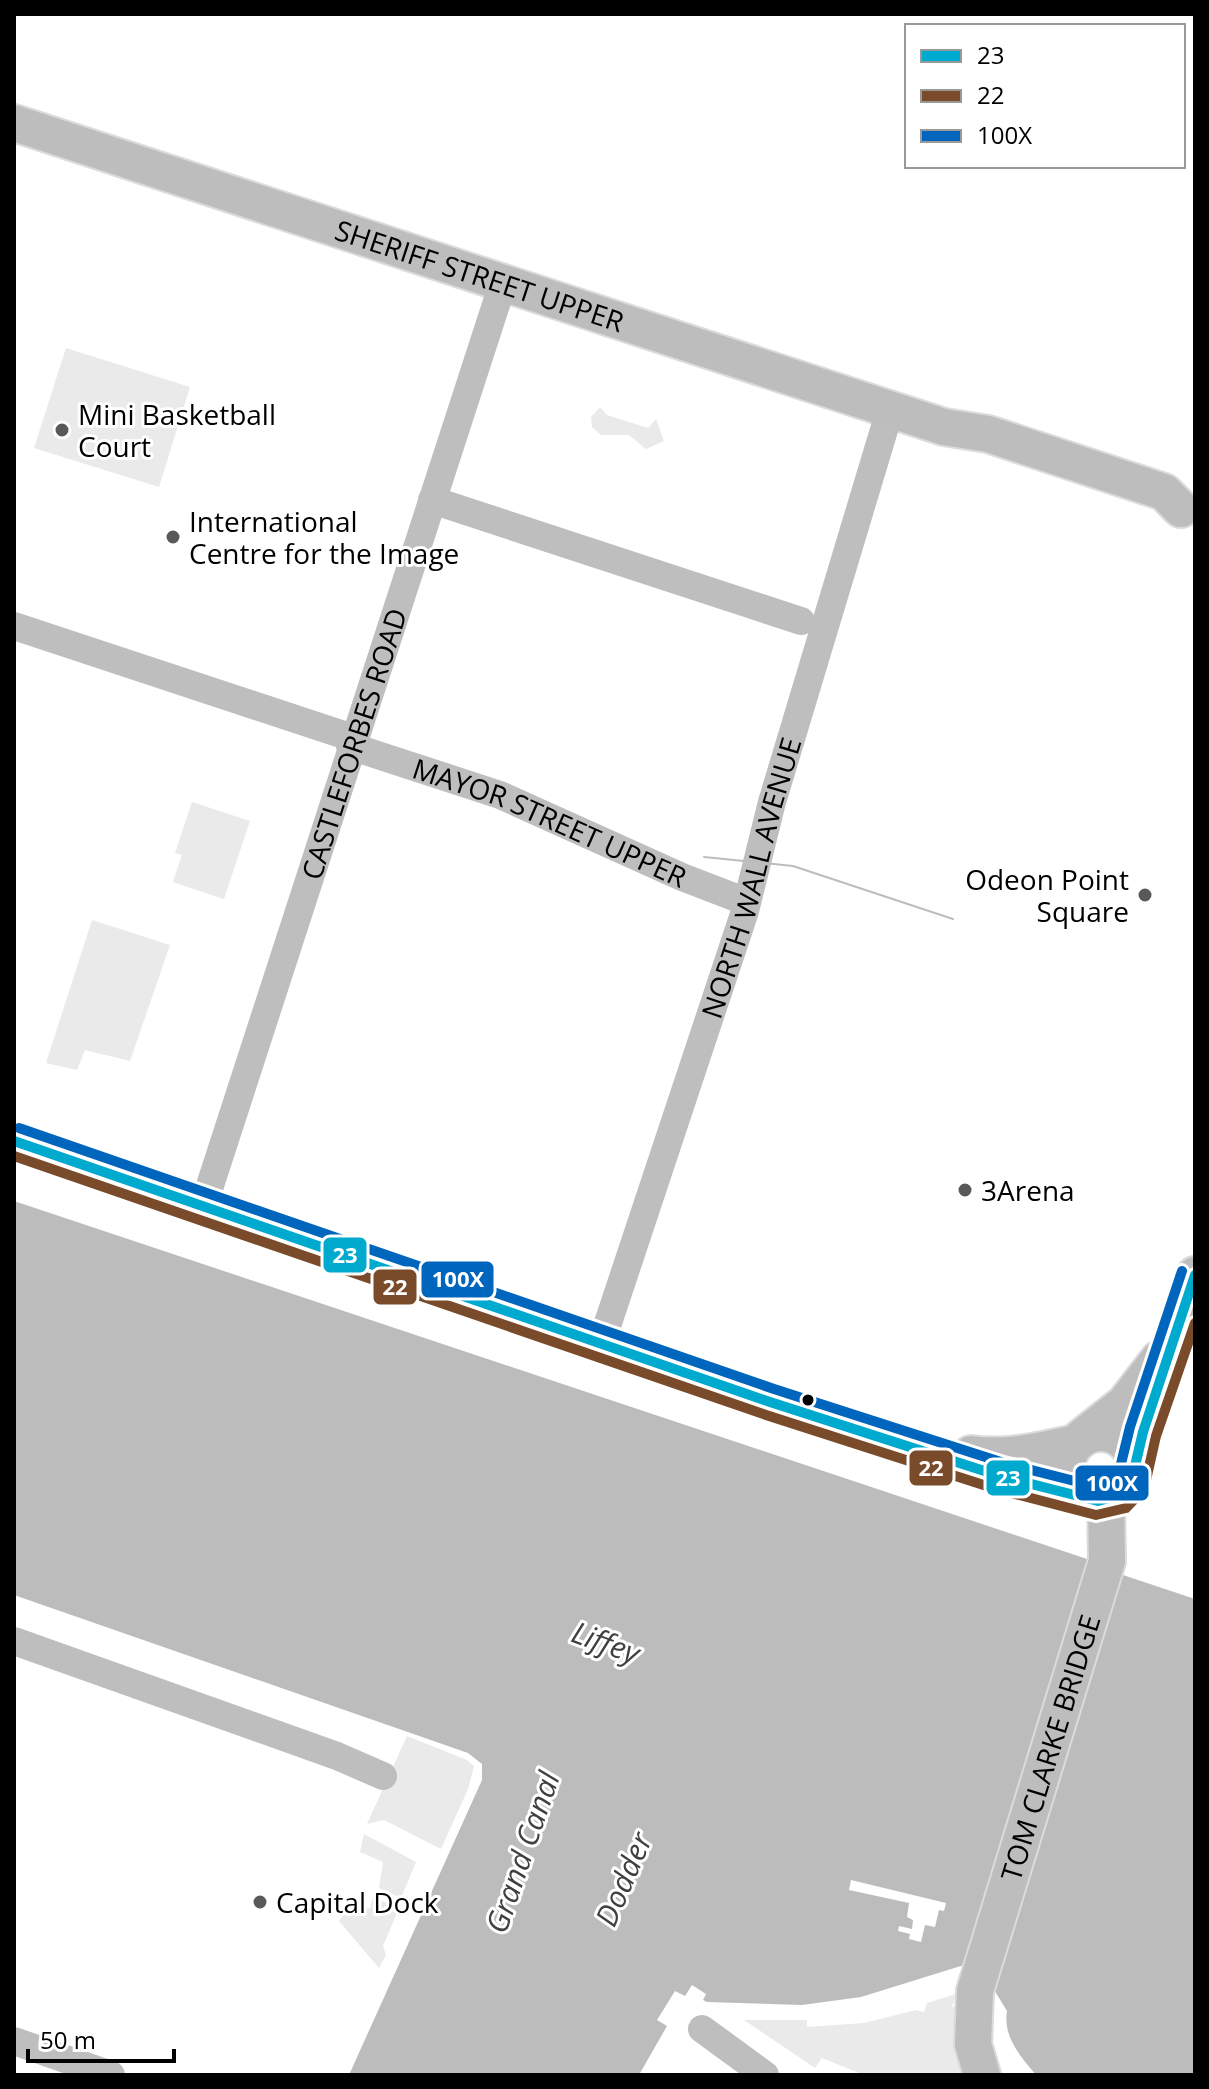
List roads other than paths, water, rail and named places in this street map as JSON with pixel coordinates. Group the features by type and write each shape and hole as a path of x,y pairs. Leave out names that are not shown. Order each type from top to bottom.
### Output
{"main road":[{"name":"SHERIFF STREET UPPER","path":"14,123 944,427 983,452 1159,508 1188,511"},
{"path":"14,1141 892,1442 1098,1500 1126,1490 1134,1475 1143,1432 1195,1275"},
{"path":"1098,1500 1075,1490 1067,1475 1067,1458 1079,1440 1140,1386 1181,1319"},
{"path":"892,1442 993,1457 1109,1433 1125,1442 1134,1457 1134,1475"},
{"name":"TOM CLARKE BRIDGE","path":"982,2075 973,2044 975,1991 1107,1561 1098,1500"}],"street":[{"name":"CASTLEFORBES ROAD","path":"204,1204 503,283"},
{"name":"NORTH WALL AVENUE","path":"601,1344 747,902 806,686 890,410"},
{"path":"432,500 801,621"},
{"name":"MAYOR STREET UPPER","path":"14,626 500,795 705,887 747,902"},
{"path":"14,1641 337,1756 383,1776"},
{"path":"702,2029 765,2075"},
{"path":"14,2041 111,2075"}],"water":[{"path":"14,1201 1090,1560 1090,1564 1195,1599 1195,2075 1036,2075 1010,2038 1007,2011 993,1988 964,1965 861,1997 802,2005 707,2002 703,2000 706,1994 692,1985 685,1996 675,1991 657,2020 667,2026 639,2075 349,2075 482,1780 482,1764 468,1753 14,1595"}],"tram line":[{"path":"704,857 793,866 953,919"}],"place":[{"name":"Mini Basketball Court","path":"62,430"},
{"name":"International Centre for the Image","path":"173,537"},
{"name":"Odeon Point Square","path":"1145,895"},
{"name":"3Arena","path":"965,1190"},
{"name":"Capital Dock","path":"260,1902"}],"water label":[{"name":"Liffey","path":"606,1642"},
{"name":"Grand Canal","path":"522,1852"},
{"name":"Dodder","path":"623,1879"}]}
